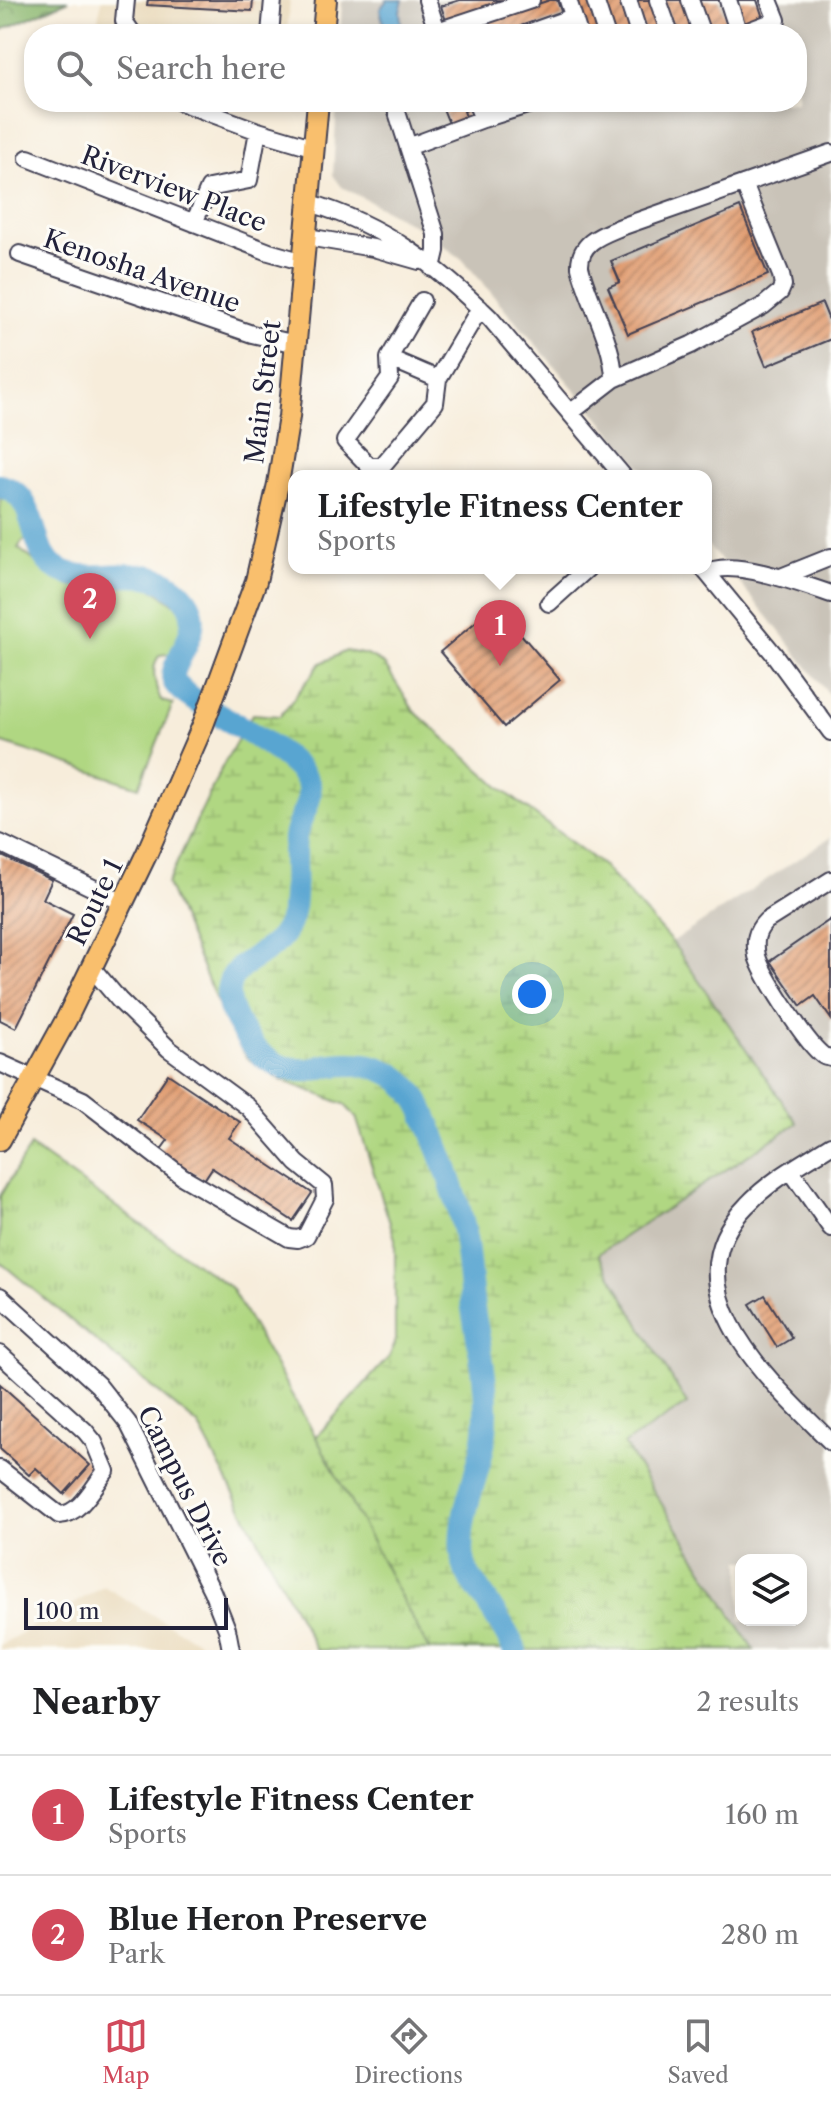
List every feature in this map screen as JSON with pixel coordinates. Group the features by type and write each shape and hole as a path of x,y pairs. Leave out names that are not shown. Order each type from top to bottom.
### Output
{"main road":[{"path":"324,24 326,0"},
{"name":"Main Street","path":"220,680 253,591 284,447 317,112"},
{"name":"Route 1","path":"0,1140 124,903 220,680"}],"street":[{"path":"126,0 126,24"},
{"path":"271,24 273,0"},
{"path":"427,0 434,24"},
{"path":"460,24 531,0"},
{"path":"568,0 575,24"},
{"path":"595,0 603,24"},
{"path":"628,0 636,24"},
{"path":"658,0 666,24"},
{"path":"690,0 698,24"},
{"path":"728,0 736,24"},
{"path":"766,24 777,20 769,0"},
{"path":"553,24 573,17"},
{"path":"207,112 315,148"},
{"path":"397,112 436,234 432,268"},
{"path":"480,112 483,119"},
{"path":"408,147 505,112"},
{"path":"194,223 209,188 249,180 258,131"},
{"path":"614,379 608,346 580,267 586,247 612,231 831,153"},
{"name":"Riverview Place","path":"28,158 269,252 304,262"},
{"path":"570,413 614,379 691,345 763,306 780,292 783,285 781,275 744,184"},
{"path":"310,203 373,226 397,240 480,308 618,470"},
{"path":"307,237 396,253 432,268"},
{"name":"Kenosha Avenue","path":"20,254 252,334 296,344"},
{"path":"422,301 389,358 390,378 345,441 369,466 382,466 435,403 438,379 480,308"},
{"path":"389,358 438,379"},
{"path":"781,577 831,557"},
{"path":"712,569 781,577 831,594"},
{"path":"549,603 581,574"},
{"path":"707,574 830,728"},
{"path":"0,843 124,903"},
{"path":"831,880 766,921 758,928 755,939 758,957 768,979 817,1051 831,1058"},
{"path":"0,1063 83,1100 183,1177 289,1238 306,1236 325,1199 324,1185 297,1163 248,1107 169,1049 119,1000 92,968"},
{"path":"831,1145 763,1189 745,1206 731,1224 717,1254 715,1266 717,1290 737,1334 755,1362 831,1442"},
{"path":"791,1171 831,1228"},
{"name":"Campus Drive","path":"0,1296 98,1385 128,1423 212,1591 227,1629 231,1650"},
{"path":"0,1354 85,1431 94,1442 106,1471 74,1512 59,1515 0,1469"}],"shaded area":[{"path":"102,0 290,0 288,24 99,24"},
{"path":"342,0 831,0 831,697 712,550 712,470 644,470 462,259 416,226 342,187 333,175 336,112 807,112 807,24 341,24"},
{"path":"831,837 831,1650 754,1650 739,1626 807,1626 807,1554 735,1554 735,1620 624,1443 687,1404 598,1254 797,1123 672,942"},
{"path":"105,1586 212,1650 0,1650 0,1645"}],"green space":[{"path":"0,0 69,0 0,31"},
{"path":"0,498 14,501 31,532 29,540 23,541 18,548 36,562 60,574 67,584 83,586 119,578 135,581 163,595 183,614 186,627 180,635 178,657 174,660 167,654 160,655 155,665 154,677 161,701 173,704 139,787 0,742"},
{"path":"346,651 367,655 384,664 414,711 504,791 603,866 672,942 797,1123 598,1254 687,1404 624,1444 735,1620 735,1626 739,1626 754,1650 429,1650 316,1437 389,1357 395,1344 395,1239 356,1117 344,1104 282,1080 247,1058 227,1026 167,884 222,767 252,714 280,716 321,663"},
{"path":"30,1146 231,1288 373,1537 432,1650 316,1650 198,1425 0,1262 0,1196"}],"water":[{"path":"387,0 403,0 401,24 384,24 380,9"}],"building":[{"path":"148,0 253,0 252,11 147,5"},
{"path":"460,0 510,0 446,21 441,6"},
{"path":"550,0 557,0 563,17 542,24 477,24"},
{"path":"574,0 589,0 597,24 582,24"},
{"path":"600,0 621,0 629,24 608,24"},
{"path":"634,0 652,0 660,24 642,24"},
{"path":"664,0 684,0 692,24 672,24"},
{"path":"696,0 719,0 727,24 704,24"},
{"path":"732,0 757,0 763,18 740,24"},
{"path":"444,112 464,112 467,120 450,126"},
{"path":"740,207 768,275 628,334 608,287 620,282 611,261"},
{"path":"822,303 831,325 831,339 766,366 752,332"},
{"path":"496,605 560,680 504,727 440,652"},
{"path":"0,855 52,880 43,899 73,914 16,1028 0,1020"},
{"path":"831,919 831,1019 815,996 801,1006 770,961"},
{"path":"168,1074 240,1122 229,1138 312,1193 293,1221 212,1168 204,1180 160,1151 168,1140 137,1120"},
{"path":"765,1295 792,1338 777,1347 750,1304"},
{"path":"0,1384 90,1465 64,1494 36,1468 29,1475 0,1449"}],"waterway":[{"path":"0,486 13,491 22,500 40,548 55,567 71,574 87,576 139,575 156,578 172,586 192,611 190,634 173,674 175,682 197,702 289,760 309,786 309,798 295,838 294,902 287,927 273,945 236,972 230,981 230,1007 238,1025 255,1048 275,1064 301,1070 348,1064 375,1067 387,1071 407,1086 423,1110 445,1165 462,1221 485,1387 485,1432 464,1518 462,1553 467,1573 515,1650"}],"place":[{"name":"Blue Heron Preserve","path":"90,639"},
{"name":"Lifestyle Fitness Center","path":"500,666"}]}
